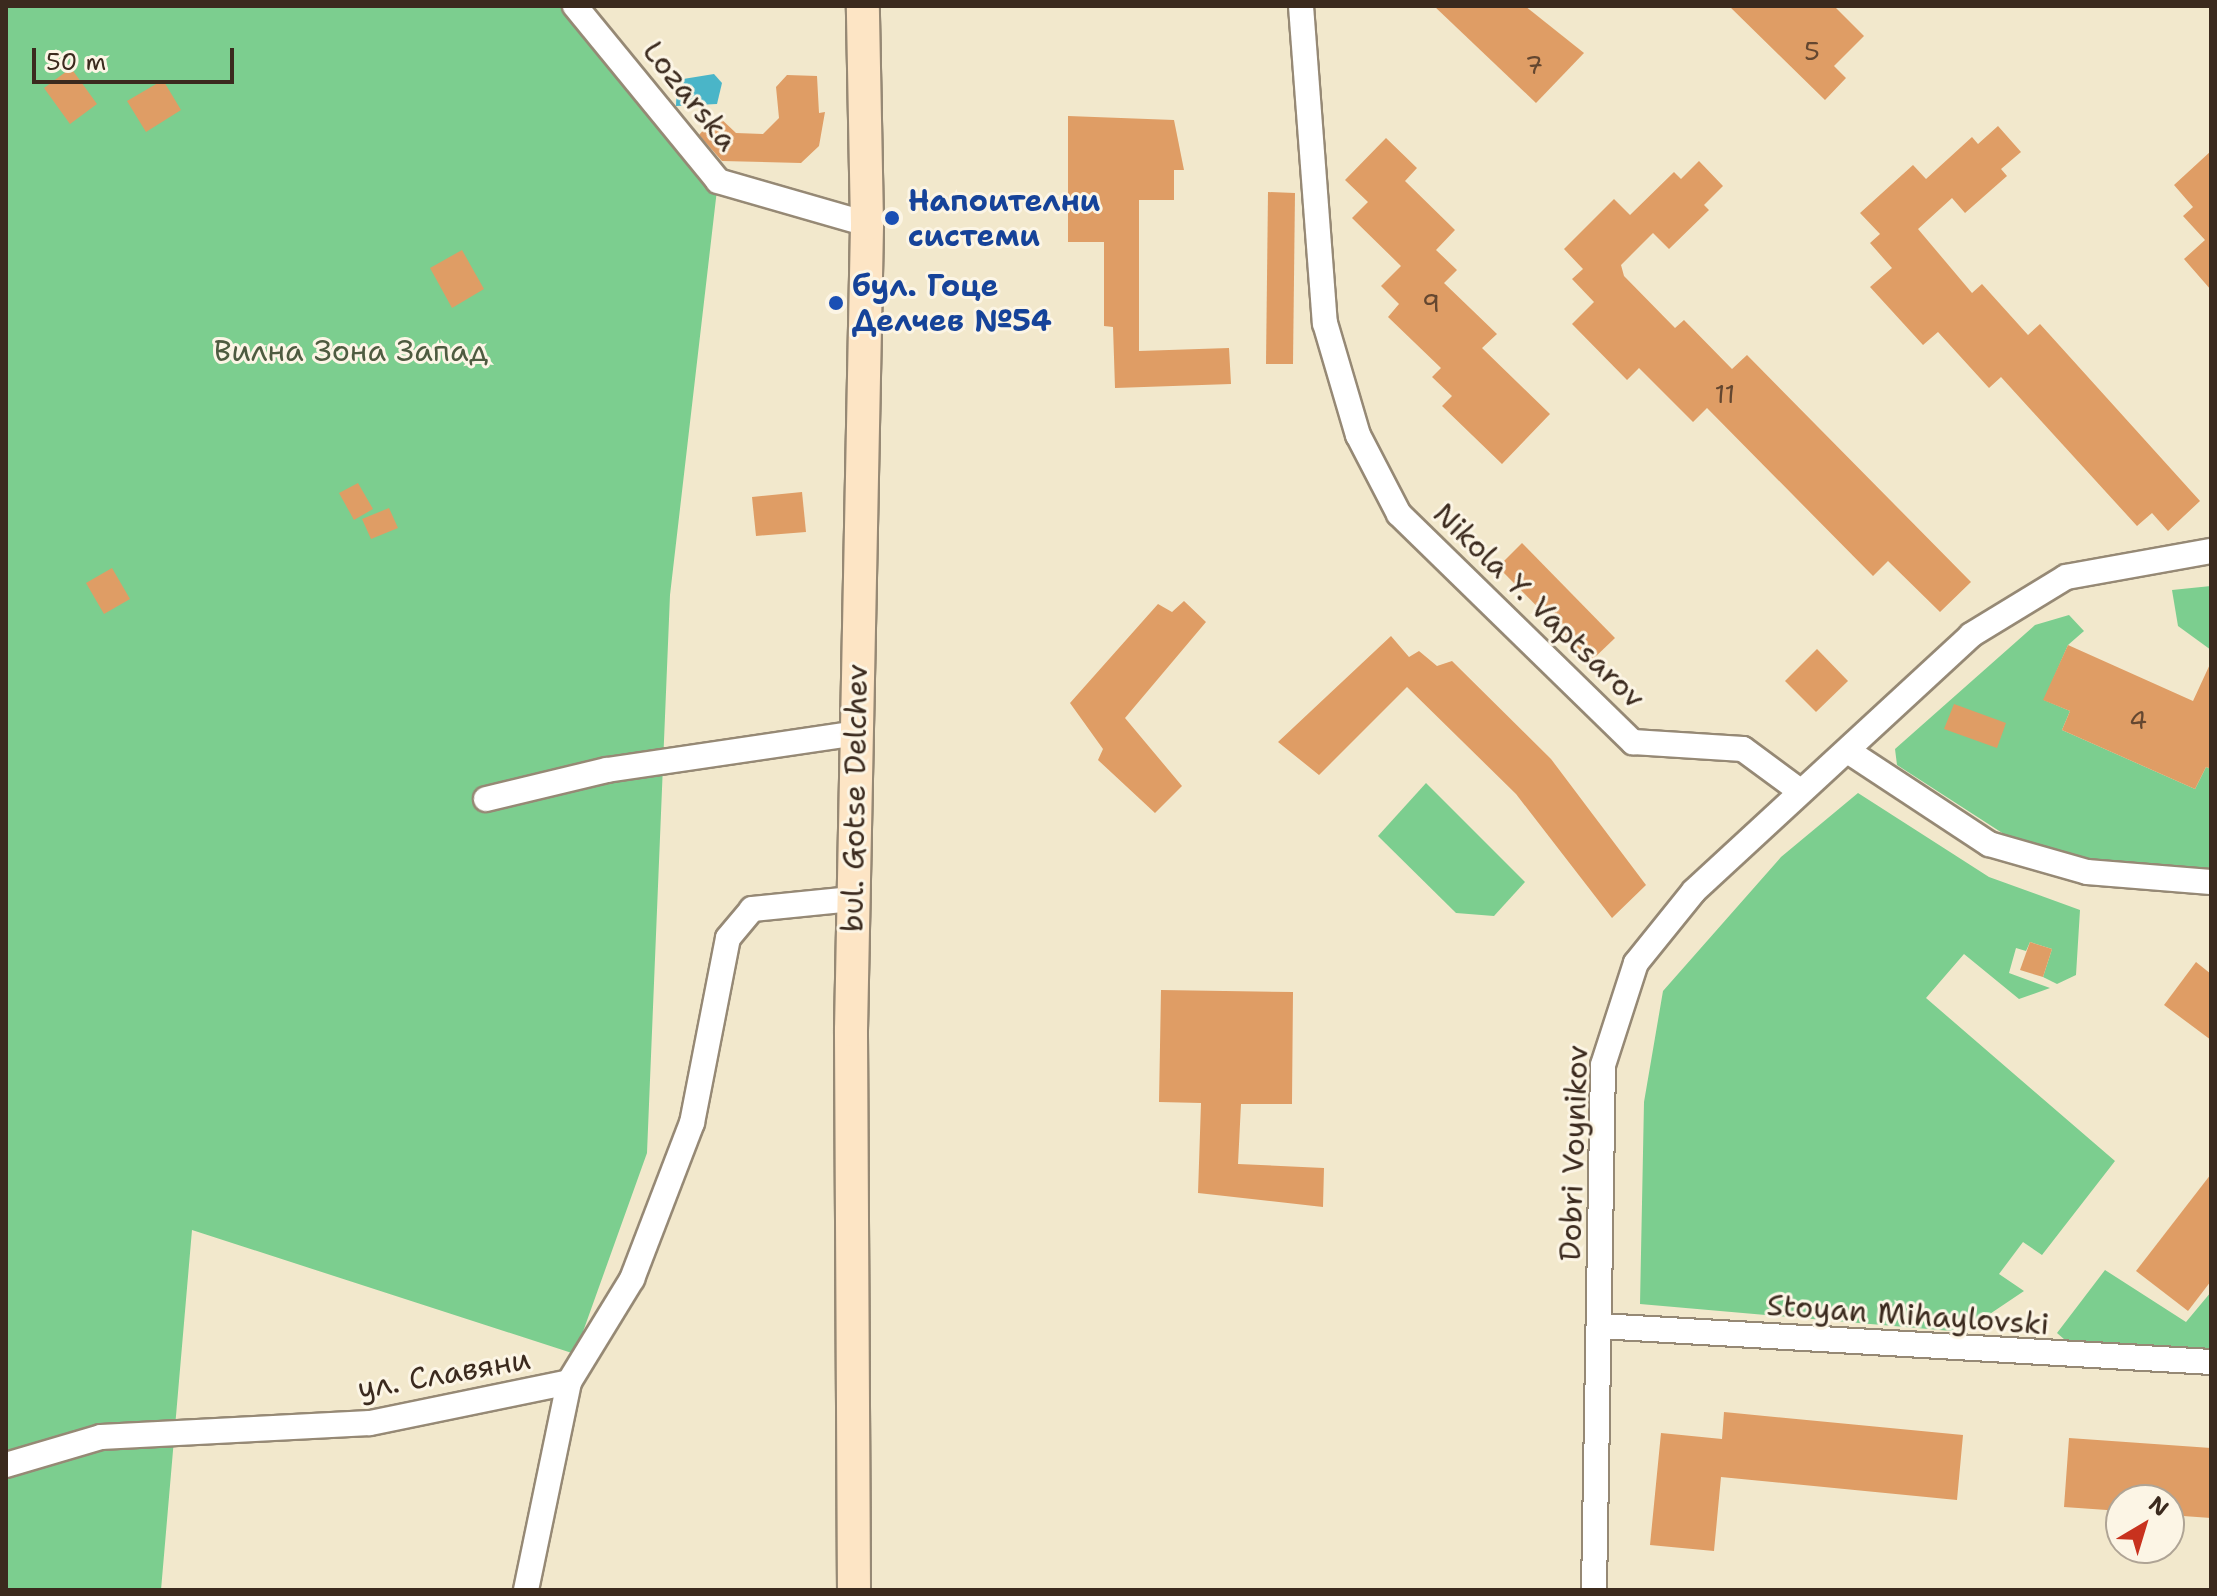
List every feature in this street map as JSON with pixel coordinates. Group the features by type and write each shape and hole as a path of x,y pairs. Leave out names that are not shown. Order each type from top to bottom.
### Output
{"main road":[{"name":"bul. Gotse Delchev","path":"854,1590 853,899 867,224 863,6"}],"street":[{"name":"Lozarska","path":"575,6 718,181 867,224"},
{"name":"Nikola Y. Vaptsarov","path":"1301,6 1325,323 1358,435 1399,514 1633,742 1743,749 1800,791"},
{"path":"1800,791 1848,751 1971,635 2066,577 2211,551"},
{"path":"486,799 607,770 858,733"},
{"path":"1848,751 1989,844 2087,872 2211,882"},
{"name":"Dobri Voynikov","path":"1594,1590 1603,1065 1615,1016 1660,926 1800,791"},
{"name":"ул. Славяни","path":"6,1465 101,1437 370,1423 569,1382 632,1279 692,1123 728,938 752,909 853,899"},
{"name":"Stoyan Mihaylovski","path":"1600,1326 2211,1362"},
{"path":"526,1590 569,1382"}],"green space":[{"name":"Вилна Зона Запад","path":"6,6 575,6 718,181 670,595 647,1153 575,1354 192,1230 161,1590 6,1590"},
{"path":"2211,586 2211,650 2178,626 2172,590"},
{"path":"2069,615 2084,631 2068,645 2044,700 2070,711 2062,730 2195,789 2206,767 2211,769 2211,872 2090,862 2010,838 1897,765 1895,749 2035,625"},
{"path":"1426,783 1525,882 1494,916 1456,913 1378,836"},
{"path":"1858,793 1989,877 2080,910 2076,975 2057,984 2043,977 2052,949 2030,942 2026,951 2016,948 2009,973 2050,988 2019,999 1964,954 1926,998 2115,1161 2042,1255 2023,1242 1999,1274 2024,1291 1963,1332 1640,1304 1644,1102 1663,991 1781,857"},
{"path":"2105,1270 2186,1322 2211,1292 2211,1358 2072,1346 2057,1333"}],"water":[{"path":"714,74 722,83 717,104 676,106 677,80"}],"building":[{"path":"1434,6 1525,6 1584,53 1536,103"},
{"path":"1729,6 1834,6 1864,36 1834,66 1846,78 1825,100"},
{"path":"71,68 97,104 70,124 44,88"},
{"path":"787,75 817,76 819,113 825,112 819,146 801,163 722,161 699,135 717,115 736,133 763,134 779,118 776,87"},
{"path":"163,80 181,110 146,132 127,101"},
{"path":"1068,116 1174,120 1184,170 1174,170 1174,200 1139,200 1139,351 1229,348 1231,384 1115,388 1113,327 1104,326 1104,242 1068,242"},
{"path":"1998,126 2021,152 2001,169 2007,176 1965,213 1952,198 1918,229 1972,293 1982,284 2028,335 2040,324 2200,501 2168,531 2152,513 2137,526 2001,377 1989,388 1938,332 1923,345 1870,287 1892,268 1870,243 1880,234 1860,213 1913,165 1926,179 1972,137 1978,144"},
{"path":"1386,138 1417,168 1405,181 1455,230 1436,250 1457,270 1444,283 1497,334 1482,348 1550,414 1502,464 1442,406 1452,396 1432,377 1441,368 1388,317 1399,304 1381,286 1401,266 1352,218 1368,202 1345,180"},
{"path":"2211,151 2211,290 2184,259 2205,240 2183,216 2193,207 2174,185"},
{"path":"1699,161 1723,186 1704,205 1709,210 1669,249 1653,233 1621,265 1624,276 1675,328 1684,320 1732,369 1747,355 1971,582 1940,612 1888,561 1873,576 1707,408 1693,422 1639,368 1627,380 1572,324 1594,302 1572,279 1583,269 1564,249 1614,199 1630,215 1674,172 1681,179"},
{"path":"1268,192 1295,193 1293,364 1266,364"},
{"path":"462,250 484,289 452,308 430,268"},
{"path":"358,483 373,509 354,520 339,493"},
{"path":"802,492 806,532 756,536 752,497"},
{"path":"389,508 398,528 371,539 362,519"},
{"path":"1522,543 1615,638 1591,661 1498,567"},
{"path":"112,568 130,599 104,614 86,583"},
{"path":"1184,601 1206,622 1125,718 1182,786 1155,813 1098,760 1103,749 1070,703 1158,604 1172,612"},
{"path":"1391,636 1409,657 1419,651 1437,666 1452,661 1551,759 1646,885 1612,918 1516,794 1407,687 1319,775 1278,742"},
{"path":"2068,645 2193,701 2211,662 2211,769 2206,767 2195,789 2062,730 2070,711 2043,700"},
{"path":"1817,649 1848,681 1816,712 1785,681"},
{"path":"1954,704 2006,723 1997,748 1944,729"},
{"path":"2030,942 2052,949 2043,977 2020,970"},
{"path":"2196,962 2211,974 2211,1040 2164,1005"},
{"path":"1161,990 1293,992 1292,1104 1241,1104 1238,1164 1324,1168 1323,1207 1198,1193 1201,1103 1159,1102"},
{"path":"2211,1174 2211,1281 2188,1311 2136,1271"},
{"path":"1724,1412 1963,1435 1957,1500 1721,1477 1714,1551 1650,1545 1661,1433 1722,1439"},
{"path":"2069,1438 2211,1448 2211,1518 2185,1516 2185,1484 2105,1484 2105,1510 2064,1507"}],"place":[{"name":"Напоителни системи","path":"892,218"},
{"name":"бул. Гоце Делчев №54","path":"836,303"}]}
